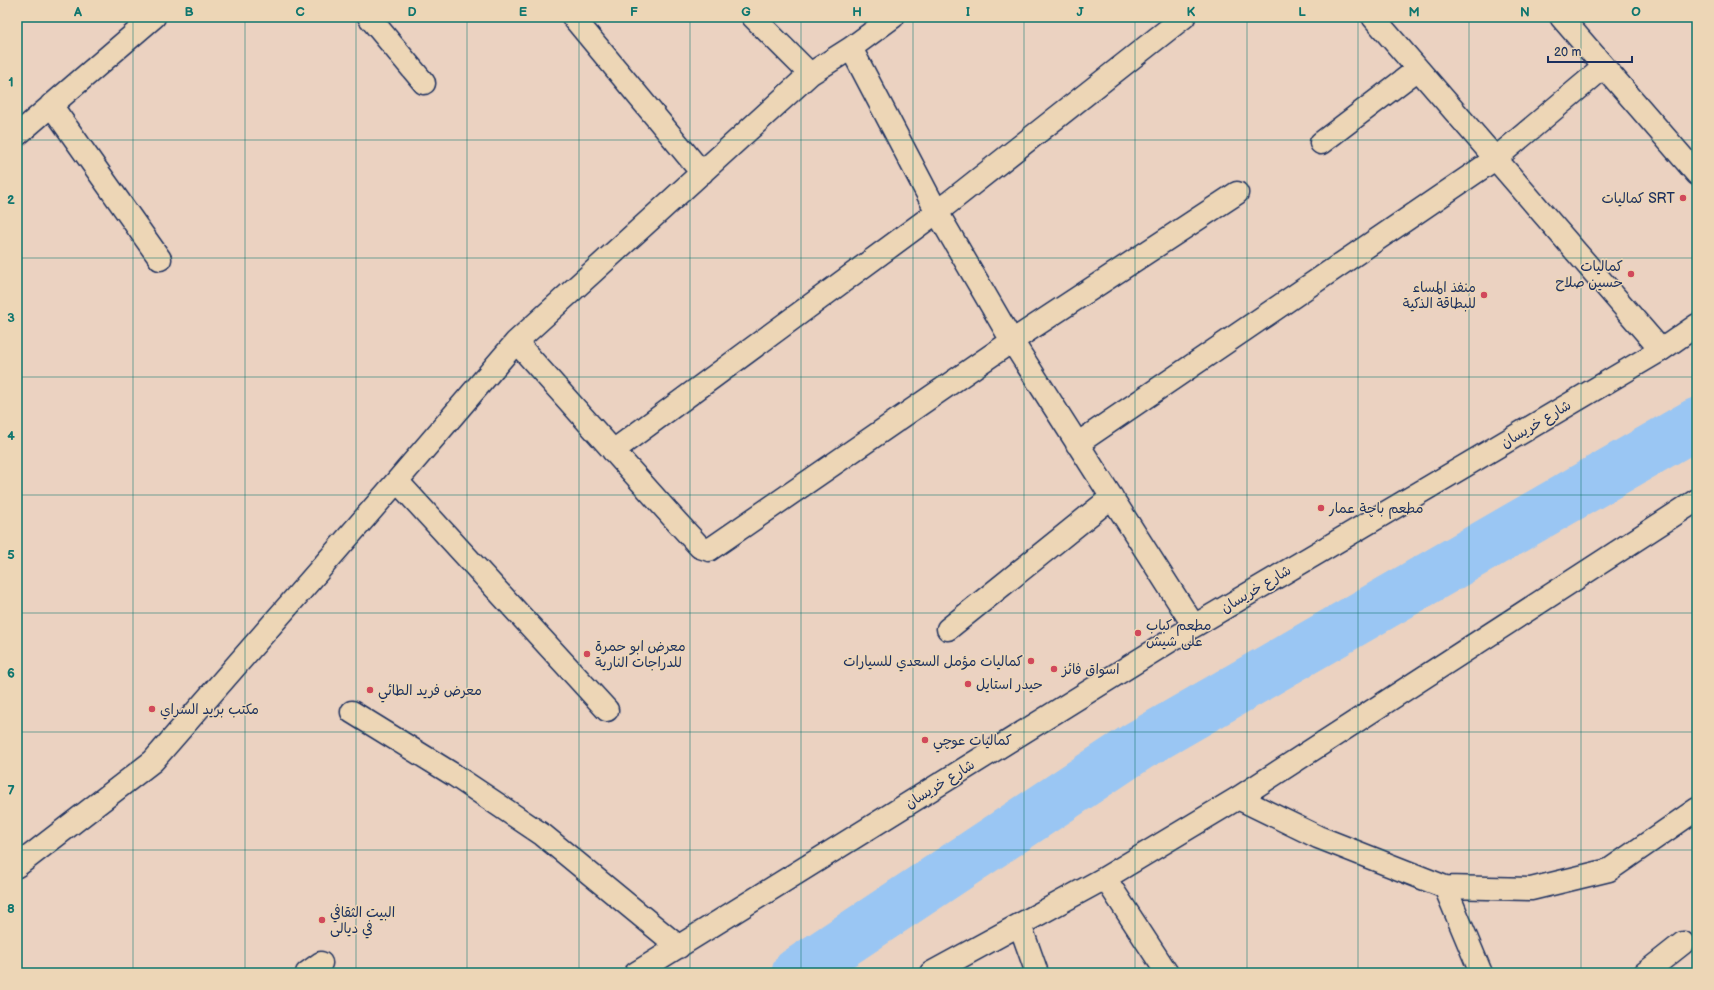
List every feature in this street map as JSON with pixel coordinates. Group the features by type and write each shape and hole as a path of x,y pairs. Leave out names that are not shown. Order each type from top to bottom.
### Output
{"street":[{"path":"17,135 154,17"},
{"path":"369,17 424,83"},
{"path":"573,17 702,172"},
{"path":"753,17 810,74"},
{"path":"17,866 154,761 398,481 516,342 810,74 851,48 893,17"},
{"path":"613,451 937,212 1184,17"},
{"path":"1373,17 1661,350"},
{"path":"1561,17 1697,174"},
{"path":"851,48 937,212 1012,341 1194,626"},
{"path":"1077,444 1495,158 1604,67"},
{"path":"1321,143 1418,69"},
{"path":"51,105 160,259"},
{"path":"516,342 700,547 709,550 1012,341 1237,193"},
{"name":"شارع خريسان","path":"636,973 1194,626 1661,350 1697,325"},
{"path":"398,481 607,710"},
{"path":"948,629 1112,497"},
{"path":"931,973 1105,878 1238,798 1693,508"},
{"path":"352,712 454,775 543,835 679,947"},
{"path":"1238,798 1318,837 1445,886 1531,889 1609,870 1697,809"},
{"path":"1105,878 1167,973"},
{"path":"1445,886 1481,973"},
{"path":"1020,925 1037,973"},
{"path":"1646,973 1683,943"}],"waterway":[{"path":"797,973 1138,746 1697,423"}],"place":[{"name":"كماليات SRT","path":"1683,198"},
{"name":"كماليات حسين صلاح","path":"1631,274"},
{"name":"منفذ المساء للبطاقة الذكية","path":"1484,295"},
{"name":"مطعم باچة عمار","path":"1321,508"},
{"name":"مطعم كباب على شيش","path":"1138,633"},
{"name":"معرض ابو حمرة للدراجات النارية","path":"587,654"},
{"name":"كماليات مؤمل السعدي للسيارات","path":"1031,661"},
{"name":"اسواق فائز","path":"1054,669"},
{"name":"حيدر استايل","path":"968,684"},
{"name":"معرض فريد الطائي","path":"370,690"},
{"name":"مكتب بريد السراي","path":"152,709"},
{"name":"كماليات عوچي","path":"925,740"},
{"name":"البيت الثقافي في ديالى","path":"322,920"}]}
